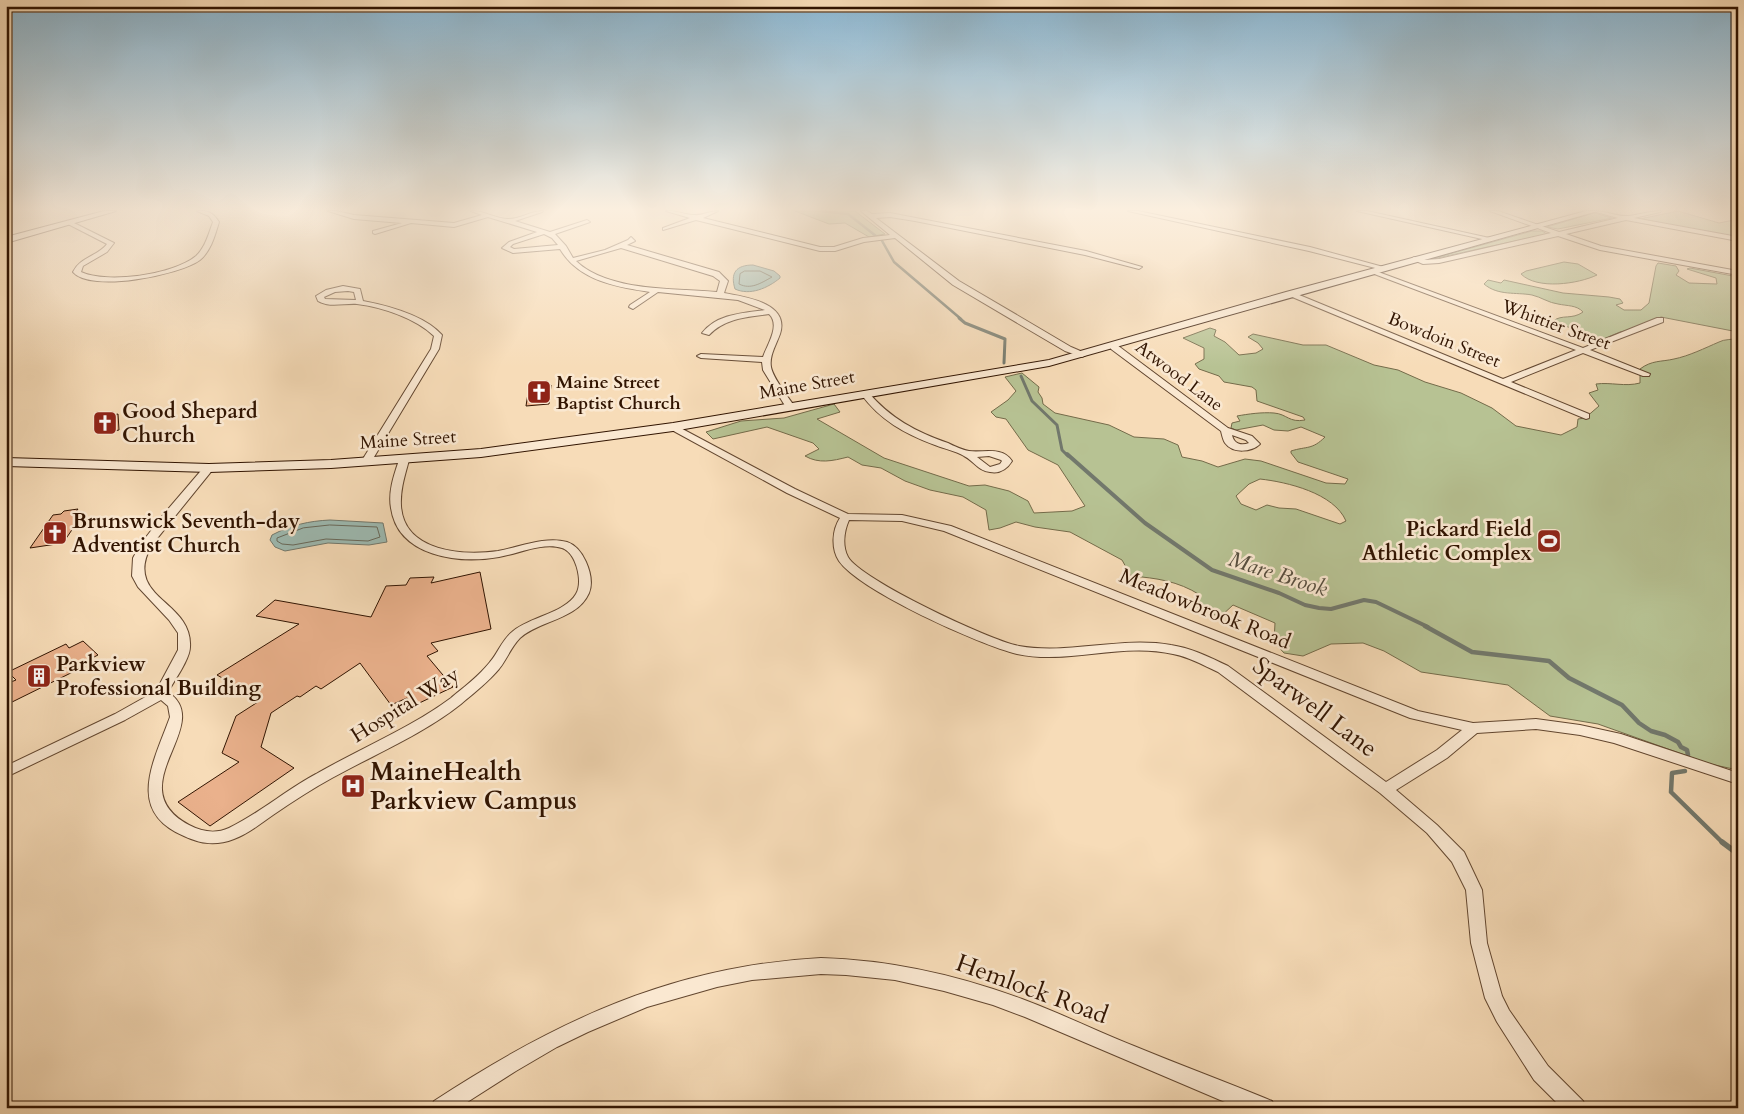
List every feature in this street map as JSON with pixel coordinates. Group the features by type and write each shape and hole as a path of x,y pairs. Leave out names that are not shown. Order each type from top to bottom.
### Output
{"street":[{"path":"84,263 80,265 79,274 99,279 132,277 179,268 188,263"},
{"path":"574,263 579,268 599,278 628,286 720,295 746,300 771,311 778,323 766,360 767,370 790,407"},
{"path":"679,263 716,274 724,280 720,295"},
{"path":"931,263 956,283 1068,349 1082,355"},
{"path":"1124,263 1139,267"},
{"path":"1364,263 1383,268"},
{"name":"Maine Street","path":"6,462 209,468 404,460 534,447 673,427 1049,363 1114,347 1289,294 1400,263"},
{"path":"1681,263 1738,273"},
{"name":"Whittier Street","path":"1371,271 1646,374"},
{"path":"634,307 657,290"},
{"name":"Bowdoin Street","path":"1289,294 1586,416"},
{"path":"360,302 422,322 434,329 438,335 435,349 366,462"},
{"path":"706,333 712,326 724,321 771,311"},
{"path":"1503,382 1660,320"},
{"name":"Atwood Lane","path":"1114,347 1225,430"},
{"path":"701,356 766,360"},
{"path":"865,394 882,415 899,427 968,454"},
{"name":"Meadowbrook Road","path":"673,427 791,491 846,517 902,518 947,528 1415,715 1473,728 1536,724 1580,730 1616,738 1738,779"},
{"name":"Hospital Way","path":"161,694 172,701 177,709 177,717 155,779 156,801 160,810 176,825 201,836 220,838 247,827 287,798 327,774 368,754 442,710 472,688 494,666 516,635 529,625 576,603 584,593 585,585 581,563 574,550 567,546 554,544 493,555 465,556 442,553 425,547 411,539 403,530 395,508 396,485 404,460"},
{"path":"6,772 120,717 161,694 184,650 184,633 173,617 144,587 138,576 139,558 166,518 209,468"},
{"name":"Sparwell Lane","path":"846,517 840,525 840,547 845,560 850,566 873,582 928,612 992,643 1017,650 1046,653 1139,645 1169,648 1198,656 1223,669 1385,790 1432,829 1458,857 1474,890 1479,943 1494,998 1503,1016 1540,1073 1576,1108"},
{"path":"1385,790 1428,764 1459,742 1473,728"},
{"name":"Hemlock Road","path":"441,1108 500,1069 551,1040 598,1018 635,1004 735,976 780,969 822,966 903,974 980,992 1265,1108"}],"green space":[{"path":"1560,263 1571,263 1578,264 1597,275 1569,283 1547,284 1528,279 1521,274 1526,271"},
{"path":"1658,263 1676,266 1679,271 1676,275 1689,283 1717,284 1716,278 1687,269 1690,268 1738,277 1738,332 1661,317 1639,328 1620,332 1601,340 1553,321 1575,316 1583,312 1578,308 1532,295 1501,292 1484,284 1488,280 1501,283 1504,280 1563,293 1609,297 1620,299 1623,303 1616,305 1624,310 1641,310 1649,303"},
{"path":"1210,328 1216,330 1214,336 1225,342 1239,355 1256,353 1263,349 1258,343 1248,337 1253,334 1303,345 1326,345 1374,365 1398,370 1425,382 1461,393 1492,408 1516,426 1561,435 1577,427 1578,419 1585,418 1599,406 1589,393 1598,390 1596,384 1629,385 1640,383 1640,369 1649,364 1680,358 1721,341 1738,338 1738,770 1710,764 1598,724 1550,716 1508,685 1421,672 1384,651 1363,643 1331,644 1303,656 1284,653 1274,642 1275,623 1233,605 1220,617 1198,608 1200,595 1192,590 1167,581 1131,576 1122,560 1070,532 1016,522 989,530 986,510 963,497 930,490 905,481 881,468 862,465 848,457 826,461 810,459 805,456 819,449 813,443 767,427 713,439 706,432 741,421 784,418 834,404 840,412 817,419 884,458 969,486 985,485 1009,491 1028,501 1034,513 1072,511 1085,506 1058,465 1028,450 1006,419 996,417 991,412 1008,400 1016,391 1005,377 1022,373 1039,387 1038,392 1043,404 1055,413 1109,425 1134,437 1164,439 1178,445 1182,457 1218,467 1245,459 1261,461 1326,483 1345,484 1348,479 1298,462 1291,453 1291,451 1313,446 1325,437 1301,427 1288,431 1274,430 1263,425 1236,430 1231,428 1232,423 1240,421 1237,416 1255,413 1274,413 1295,420 1305,420 1303,417 1257,401 1256,390 1252,387 1224,382 1219,376 1199,369 1195,364 1204,359 1204,348 1183,338","holes":["1260,479 1296,486 1321,496 1340,511 1346,521 1340,524 1296,509 1267,505 1256,510 1241,504 1236,496 1249,484"]}],"water":[{"path":"753,265 774,271 780,278 759,290 747,292 735,289 733,278 736,271 742,266"},
{"path":"330,520 383,523 387,542 369,545 328,543 285,551 275,547 270,540 272,535 293,526"}],"building":[{"name":"Maine Street Baptist Church","path":"551,385 549,404 526,406 529,387"},
{"name":"Good Shepard Church","path":"118,414 119,430 100,434 100,418"},
{"name":"Brunswick Seventh-day Adventist Church","path":"78,509 75,513 84,512 63,543 30,548 53,515"},
{"name":"MaineHealth Parkview Campus","path":"480,572 491,629 431,643 438,651 427,656 453,687 413,706 407,698 391,705 360,663 321,689 316,686 271,713 261,747 294,768 210,826 178,802 239,762 222,753 236,716 261,700 217,675 299,624 256,616 275,600 371,617 386,586 406,585 410,578 434,577 431,583"},
{"name":"Parkview Professional Building","path":"83,641 98,655 84,662 87,665 6,705 6,684 16,680 8,672 66,644 69,648"}],"waterway":[{"name":"Mare Brook","path":"895,263 961,319"},
{"name":"Mare Brook","path":"959,318 965,323 1005,339 1004,363"},
{"name":"Mare Brook","path":"1021,376 1032,401 1057,425 1062,450 1068,456"},
{"name":"Mare Brook","path":"1067,454 1145,523 1212,570 1279,593 1305,605 1319,608 1331,609 1364,600 1376,602 1428,627"},
{"name":"Mare Brook","path":"1425,626 1472,652 1549,661 1569,678 1622,705 1639,723 1651,731 1665,735 1678,742 1681,747 1687,750 1688,755"},
{"name":"Mare Brook","path":"1685,771 1672,773 1671,792 1723,843"},
{"name":"Mare Brook","path":"1722,842 1738,854"}],"place":[{"name":"Maine Street Baptist Church","path":"539,392"},
{"name":"Good Shepard Church","path":"105,423"},
{"name":"Brunswick Seventh-day Adventist Church","path":"55,533"},
{"name":"Pickard Field Athletic Complex","path":"1549,541"},
{"name":"Parkview Professional Building","path":"39,676"},
{"name":"MaineHealth Parkview Campus","path":"353,786"}]}
